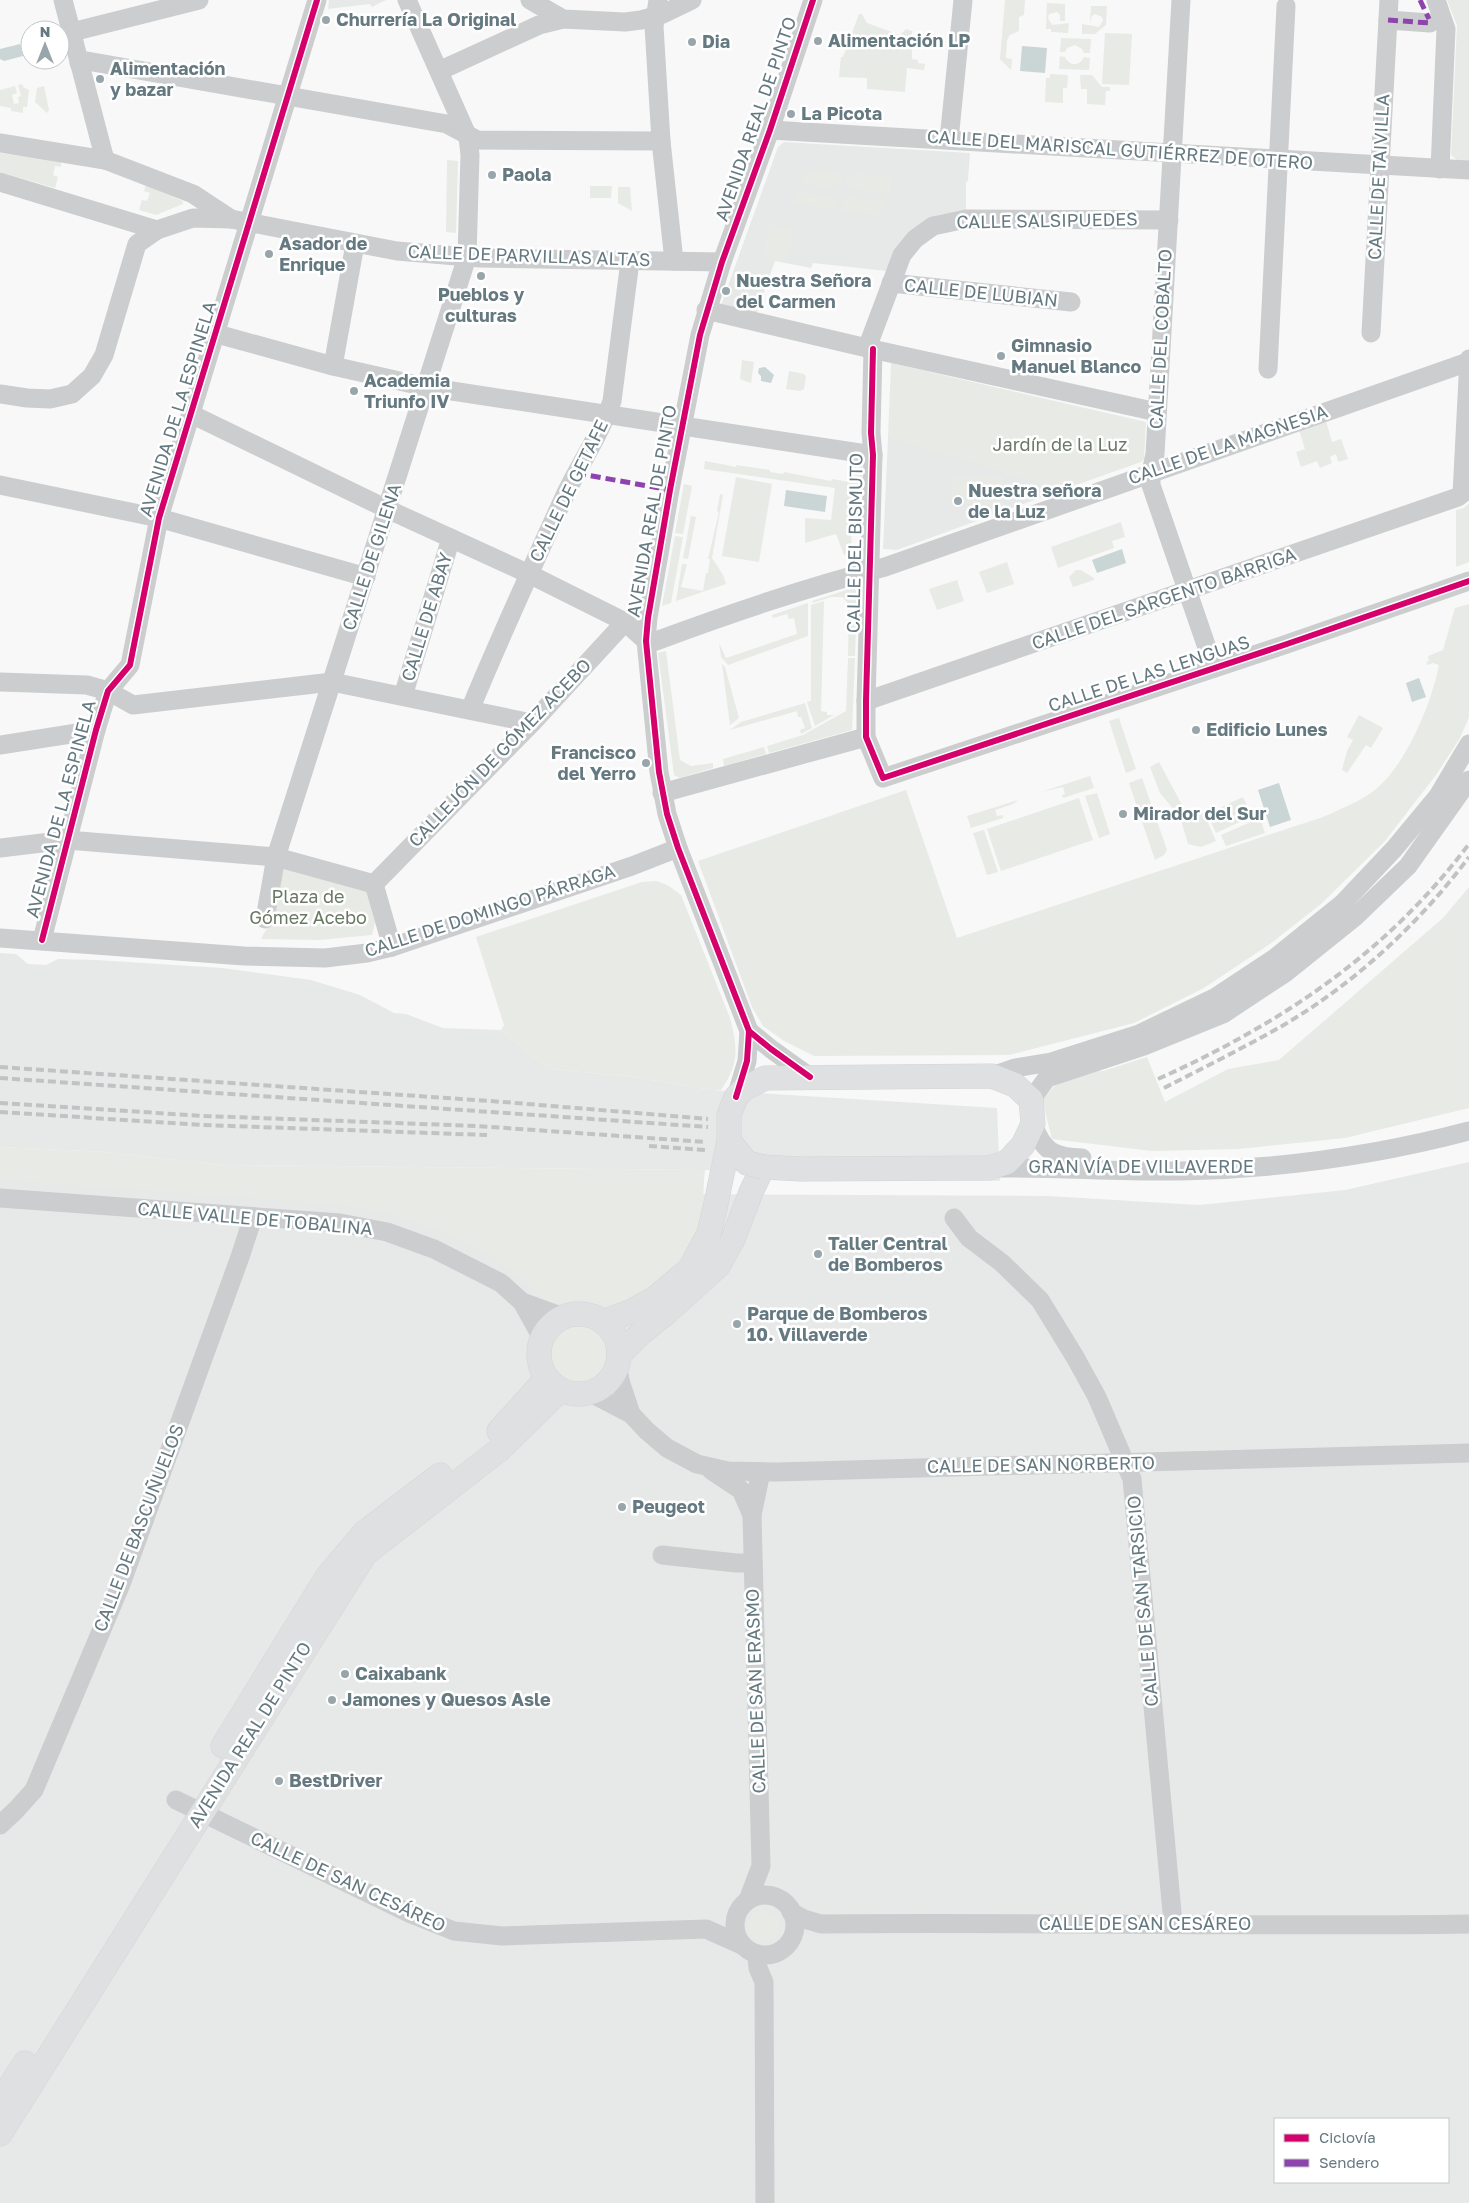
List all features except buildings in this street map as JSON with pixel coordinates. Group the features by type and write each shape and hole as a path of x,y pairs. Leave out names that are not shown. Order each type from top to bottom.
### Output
{"main road":[{"path":"602,1322 630,1312 654,1299 690,1269 709,1234 729,1140 729,1115 736,1097 745,1088 765,1078 810,1076 992,1076 1015,1085 1031,1100"},
{"name":"GRAN VÍA DE VILLAVERDE","path":"729,1140 747,1163 762,1167 801,1170 989,1168 1007,1162 1023,1145 1033,1124 1031,1100"},
{"path":"618,1360 615,1337 602,1322 590,1316 576,1314 563,1317 550,1326 542,1338 538,1353 541,1369 553,1384 577,1395 591,1393 608,1382 618,1360 641,1333 666,1314 718,1266 733,1239 762,1167"},
{"name":"AVENIDA REAL DE PINTO","path":"0,2102 188,1806 327,1577 364,1532 500,1430 553,1384"},
{"name":"AVENIDA REAL DE PINTO","path":"0,2134 188,1806"}],"street":[{"path":"63,0 105,160"},
{"path":"72,32 199,0"},
{"name":"AVENIDA DE LA ESPINELA","path":"42,940 96,730 108,692 130,665 159,518 217,334 240,220 287,97 317,0"},
{"name":"CALLE DE GILENA","path":"265,919 276,857 467,257 470,155 468,137 407,0"},
{"path":"530,0 563,19"},
{"path":"439,71 539,26 563,19 625,22 658,4 692,0"},
{"name":"AVENIDA REAL DE PINTO","path":"736,1097 747,1061 749,1031 678,848 662,794 646,641 648,618 681,427 706,310 770,130 813,0"},
{"path":"949,140 963,0"},
{"name":"CALLE DEL COBALTO","path":"1181,0 1155,454 1151,472 1151,485 1214,668"},
{"name":"CALLE DE TAIVILLA","path":"1371,333 1389,0"},
{"path":"1436,0 1446,29 1440,169"},
{"path":"658,4 661,141 674,261"},
{"path":"1268,369 1286,6"},
{"path":"1388,20 1430,23"},
{"path":"79,63 87,61 447,124 468,137 477,140 661,141"},
{"name":"CALLE DEL MARISCAL GUTIÉRREZ DE OTERO","path":"770,130 1469,170"},
{"path":"0,143 105,160 193,194 240,220"},
{"path":"0,182 157,230"},
{"path":"0,394 50,399 72,394 92,376 104,355 137,244 157,230 193,218 240,220"},
{"name":"CALLE SALSIPUEDES","path":"870,349 902,254 915,239 933,226 966,219 1168,220"},
{"name":"CALLE DE PARVILLAS ALTAS","path":"240,220 397,251 467,257 722,262"},
{"path":"333,366 355,244"},
{"name":"CALLE DE GETAFE","path":"470,710 529,574 576,473 607,414 612,400 630,261"},
{"name":"CALLE DE LUBIAN","path":"891,283 1071,302"},
{"path":"706,310 870,349 1157,412"},
{"path":"217,334 333,366 426,387 873,455"},
{"name":"CALLE DEL BISMUTO","path":"866,737 873,455 870,349"},
{"name":"CALLE DE LA MAGNESIA","path":"646,641 656,641 742,610 850,575 870,571 1469,360"},
{"name":"CALLE DEL SARGENTO BARRIGA","path":"866,701 1452,500 1462,494 1469,360"},
{"path":"191,414 387,509 529,574 625,622 646,641"},
{"path":"0,485 159,518 366,577"},
{"name":"CALLE DE ABAY","path":"403,696 451,538"},
{"name":"CALLE DE LAS LENGUAS","path":"866,737 883,778 1468,581"},
{"name":"CALLEJÓN DE GÓMEZ ACEBO","path":"374,884 532,723 625,622"},
{"path":"0,682 87,685 108,692 133,705 332,682 532,723"},
{"path":"0,745 96,730"},
{"path":"662,794 866,737"},
{"path":"1031,1100 1047,1078 1141,1040 1223,992 1275,958 1342,904 1394,849 1438,796 1469,744"},
{"path":"992,1076 1013,1068 1051,1062 1141,1040 1223,1014 1286,973 1335,933 1408,866 1469,780"},
{"path":"0,848 67,840 276,857 374,884 392,947"},
{"name":"CALLE DE DOMINGO PÁRRAGA","path":"0,938 244,956 325,958 367,953 392,947 632,866 678,848"},
{"path":"749,1031 810,1076"},
{"name":"GRAN VÍA DE VILLAVERDE","path":"1033,1124 1045,1148 1057,1155 1079,1158 1171,1160 1235,1159 1341,1149 1414,1135 1469,1120"},
{"name":"GRAN VÍA DE VILLAVERDE","path":"989,1168 1180,1171 1258,1168 1341,1159 1414,1145 1469,1131"},
{"name":"CALLE VALLE DE TOBALINA","path":"0,1198 340,1223 387,1232 434,1249 501,1283 522,1302 542,1338"},
{"name":"CALLE DE BASCUÑUELOS","path":"0,1824 34,1790 121,1584 253,1217"},
{"name":"CALLE DE SAN TARSICIO","path":"954,1218 969,1238 1002,1263 1040,1300 1097,1397 1126,1463 1132,1486 1173,1923"},
{"name":"CALLE VALLE DE TOBALINA","path":"522,1302 563,1317"},
{"name":"CALLE DE SAN NORBERTO","path":"618,1360 621,1384 631,1414"},
{"name":"CALLE DE SAN NORBERTO","path":"591,1393 631,1414 647,1431 668,1448 706,1467 728,1471 762,1472 1469,1453"},
{"name":"CALLE DE SAN ERASMO","path":"706,1467 741,1490 752,1515"},
{"name":"CALLE DE SAN ERASMO","path":"762,1472 752,1515 761,1866 776,1897"},
{"path":"662,1554 736,1563 753,1563"},
{"name":"CALLE DE SAN CESÁREO","path":"188,1806 411,1914 454,1931 502,1936 706,1929 757,1951"},
{"name":"CALLE DE SAN ERASMO","path":"743,1905 761,1866"},
{"path":"757,1951 785,1946 793,1934 794,1926 791,1912 787,1905 776,1897 761,1895 743,1905 735,1928 772,1967 764,1982 765,2203"},
{"name":"CALLE DE SAN CESÁREO","path":"706,1929 743,1905"},
{"name":"CALLE DE SAN CESÁREO","path":"791,1912 804,1919 821,1924 1173,1923 1357,1926 1469,1924"},
{"name":"CALLE DE SAN CESÁREO","path":"793,1934 821,1924"}],"shaded area":[{"path":"329,0 386,0 372,7 370,4 328,9"},
{"path":"20,44 20,57 4,61 0,59 0,49"},
{"path":"1022,46 1047,48 1045,73 1020,71"},
{"path":"784,142 970,153 968,181 966,182 966,210 938,215 926,221 886,271 813,263 811,268 775,261 756,315 720,308 778,147"},
{"path":"765,367 774,375 771,383 761,381 761,376 758,373 759,368"},
{"name":"Nuestra señora de la Luz","path":"888,437 1062,490 897,550 883,549"},
{"path":"786,490 827,496 825,512 784,506"},
{"path":"1122,549 1126,563 1097,573 1092,560"},
{"path":"1419,678 1426,697 1412,702 1406,683"},
{"path":"1279,783 1291,820 1270,827 1258,790"},
{"path":"0,953 16,954 28,964 46,965 58,959 97,960 222,968 311,980 360,995 394,1013 406,1014 443,1028 501,1030 549,1069 633,1077 712,1090 997,1108 1000,1181 702,1170 226,1165 105,1152 0,1147"},
{"path":"1469,1162 1469,2203 0,2203 0,1172 503,1193 1048,1196 1199,1205 1345,1190"}],"green space":[{"path":"1005,0 1025,0 1024,15 1019,17 1019,31 1010,35 1007,40 1006,58 1012,59 1011,70 1000,59"},
{"path":"1447,0 1469,0 1469,161 1457,160 1451,155 1457,25"},
{"path":"1047,3 1065,4 1065,21 1060,21 1060,15 1057,12 1049,14 1048,18 1052,25 1069,23 1068,33 1051,32 1051,29 1046,29"},
{"path":"1091,6 1107,6 1106,25 1095,34 1082,34 1082,24 1099,27 1103,21 1102,17 1095,14 1092,16 1090,23"},
{"path":"859,14 862,14 867,23 900,35 906,29 912,31 912,59 918,60 918,63 925,64 924,70 907,68 905,92 867,89 867,78 839,77 841,57 843,57"},
{"path":"1105,33 1132,34 1129,85 1102,84"},
{"path":"1061,38 1091,39 1090,53 1084,53 1082,49 1075,45 1067,48 1065,52 1060,52"},
{"path":"1060,56 1065,57 1071,64 1077,64 1084,57 1090,58 1089,70 1059,69"},
{"path":"1050,74 1068,75 1067,88 1063,88 1063,103 1045,102 1046,78 1050,78"},
{"path":"1080,75 1092,75 1102,87 1110,87 1110,91 1106,91 1105,105 1087,104 1087,89 1081,89"},
{"path":"22,84 23,87 29,90 27,107 23,107 23,113 11,111 11,108 0,106 0,90 15,86 17,93 12,95 14,104 19,103 18,97 21,96 18,85"},
{"path":"44,86 49,110 47,113 35,102 37,88"},
{"path":"0,153 61,161 61,167 55,166 53,175 58,177 55,188 0,172"},
{"path":"447,160 458,161 456,233 446,232"},
{"path":"805,172 844,173 841,182 836,183 832,187 801,184"},
{"path":"850,174 894,176 888,194 849,189 846,185"},
{"path":"146,185 183,201 183,204 156,215 139,210 142,200 147,201 150,193 144,191"},
{"path":"590,186 612,186 611,198 590,198"},
{"path":"618,187 630,187 632,211 618,203"},
{"path":"797,192 831,196 835,200 833,209 794,203"},
{"path":"847,197 885,202 880,216 840,210 842,201"},
{"path":"769,225 793,229 788,261 764,258"},
{"path":"742,360 754,362 751,383 740,379"},
{"name":"Jardín de la Luz","path":"891,363 1146,422 1144,459 1141,462 1062,490 888,437"},
{"path":"789,371 804,374 806,377 804,389 800,391 786,389"},
{"path":"1326,421 1332,442 1341,439 1348,459 1338,462 1336,454 1330,457 1332,463 1320,468 1317,461 1301,467 1296,452 1305,449 1299,430"},
{"path":"853,460 863,462 862,485 853,488 851,553 844,555 836,534 805,543 805,518 831,520 835,488 704,469 705,461 736,467 736,465 770,470 770,472 783,474 784,472 831,481 832,479 850,482"},
{"path":"736,477 772,484 759,562 722,556"},
{"path":"951,477 1004,478 1003,505 951,503"},
{"path":"684,484 692,486 683,534 675,533"},
{"path":"720,494 723,495 712,558 723,575 726,584 676,601 682,564 687,564 681,587 703,591 719,512 717,511"},
{"path":"1469,503 1469,562 1456,567 1456,510 1464,508"},
{"path":"691,516 696,517 688,559 683,558"},
{"path":"1121,522 1125,537 1112,541 1114,548 1058,568 1051,547"},
{"path":"675,536 683,537 671,603 662,606"},
{"path":"1007,562 1014,584 987,593 979,572"},
{"path":"1076,570 1081,570 1094,578 1094,580 1073,587 1069,577"},
{"path":"957,580 964,601 937,610 929,589"},
{"path":"853,588 857,591 855,656 848,656 849,605 843,597 831,597 813,603 812,601"},
{"path":"824,601 821,711 827,712 827,715 834,715 815,726 807,702 811,701 811,605"},
{"path":"808,603 808,636 728,665 721,657 719,643 726,658 797,634 794,618 789,619 787,614 773,618 772,615"},
{"path":"1469,604 1469,717 1460,738 1436,775 1385,841 1321,904 1270,944 1204,988 1134,1023 1009,1055 814,1056 784,1041 763,1026 752,1007 698,861 906,790 957,938 1323,817 1368,795 1393,771 1414,736 1430,699 1439,665 1433,663 1428,665 1426,662 1429,661 1428,656 1443,650 1455,608"},
{"path":"666,651 680,760 691,766 713,763 713,768 680,778 674,775 658,653"},
{"path":"848,658 855,658 852,730 769,753 767,746 803,735 846,711"},
{"path":"722,664 725,667 739,718 730,725"},
{"path":"805,703 812,728 801,734 800,730 805,728 801,717 798,717 797,711 730,730 741,722"},
{"path":"1359,715 1383,728 1371,748 1366,745 1347,773 1342,770 1347,751 1353,740 1347,737"},
{"path":"1119,718 1136,769 1126,773 1109,721"},
{"path":"764,747 766,754 724,766 723,759"},
{"path":"1159,762 1189,818 1203,812 1216,841 1201,847 1188,844 1180,817 1160,793 1150,767"},
{"path":"1090,776 1094,788 1063,798 1062,795 1065,794 1063,787 1041,792"},
{"path":"1142,778 1167,850 1164,855 1155,860 1129,783"},
{"path":"1097,793 1110,834 1099,838 1085,796"},
{"path":"1243,797 1252,816 1216,833 1207,814"},
{"path":"1079,798 1093,840 1001,871 987,829"},
{"path":"1018,800 1013,804 995,810 997,816 1003,815 1003,818 971,828 967,816"},
{"path":"1260,818 1265,833 1226,846 1221,835"},
{"path":"984,830 998,872 987,875 973,833"},
{"name":"Plaza de Gómez Acebo","path":"282,867 366,887 375,923 372,935 319,940 261,939 270,923"},
{"path":"657,881 669,886 681,895 730,1018 735,1047 734,1064 721,1090 633,1077 549,1069 501,1030 504,1025 476,937 642,882"},
{"path":"1469,887 1469,1108 1345,1138 1239,1149 1152,1151 1052,1139 1042,1100 1057,1083 1061,1073 1103,1071 1147,1057 1165,1102 1228,1069 1279,1060 1443,918"},
{"path":"0,1147 105,1152 226,1165 705,1170 702,1210 697,1229 680,1257 656,1282 628,1299 614,1303 584,1299 554,1302 545,1299 499,1262 461,1240 421,1223 379,1211 336,1204 0,1180"},
{"path":"579,1324 597,1330 605,1338 611,1356 605,1374 597,1382 579,1388 561,1382 553,1374 547,1356 553,1338 561,1330"},
{"path":"763,1911 774,1915 778,1926 774,1937 763,1941 752,1937 748,1926 752,1915"}],"railway":[{"path":"1158,1079 1247,1034 1329,982 1367,952 1403,919 1437,883 1469,844"},
{"path":"1164,1088 1282,1026 1335,991 1360,972 1407,929 1450,882 1469,857"},
{"path":"0,1067 504,1102 708,1119"},
{"path":"0,1078 708,1127"},
{"path":"0,1103 205,1116 477,1126 706,1142"},
{"path":"0,1112 203,1125 487,1135"},
{"path":"649,1146 705,1150"}],"marked path":[{"path":"1420,0 1429,19"},
{"path":"1388,20 1430,23"},
{"path":"576,473 670,490"}],"cycle path":[{"path":"42,940 96,730 108,691 130,665 159,518 317,0"},
{"path":"736,1097 747,1061 749,1031 678,848 667,814 659,772 646,641 648,618 670,490 700,335 722,262 770,130 813,0"},
{"path":"873,349 871,433 873,455 866,737 883,778 1284,645 1469,581"},
{"path":"749,1031 810,1077"}],"place":[{"name":"Churrería La Original","path":"326,20"},
{"name":"Alimentación LP","path":"818,41"},
{"name":"Dia","path":"692,42"},
{"name":"Alimentación y bazar","path":"100,79"},
{"name":"La Picota","path":"791,114"},
{"name":"Paola","path":"492,175"},
{"name":"Asador de Enrique","path":"269,254"},
{"name":"Pueblos y culturas","path":"481,276"},
{"name":"Nuestra Señora del Carmen","path":"726,291"},
{"name":"Gimnasio Manuel Blanco","path":"1001,356"},
{"name":"Academia Triunfo IV","path":"354,391"},
{"name":"Nuestra señora de la Luz","path":"958,501"},
{"name":"Edificio Lunes","path":"1196,730"},
{"name":"Francisco del Yerro","path":"646,763"},
{"name":"Mirador del Sur","path":"1123,814"},
{"name":"Taller Central de Bomberos","path":"818,1254"},
{"name":"Parque de Bomberos 10. Villaverde","path":"737,1324"},
{"name":"Peugeot","path":"622,1507"},
{"name":"Caixabank","path":"345,1674"},
{"name":"Jamones y Quesos Asle","path":"332,1700"},
{"name":"BestDriver","path":"279,1781"}]}
